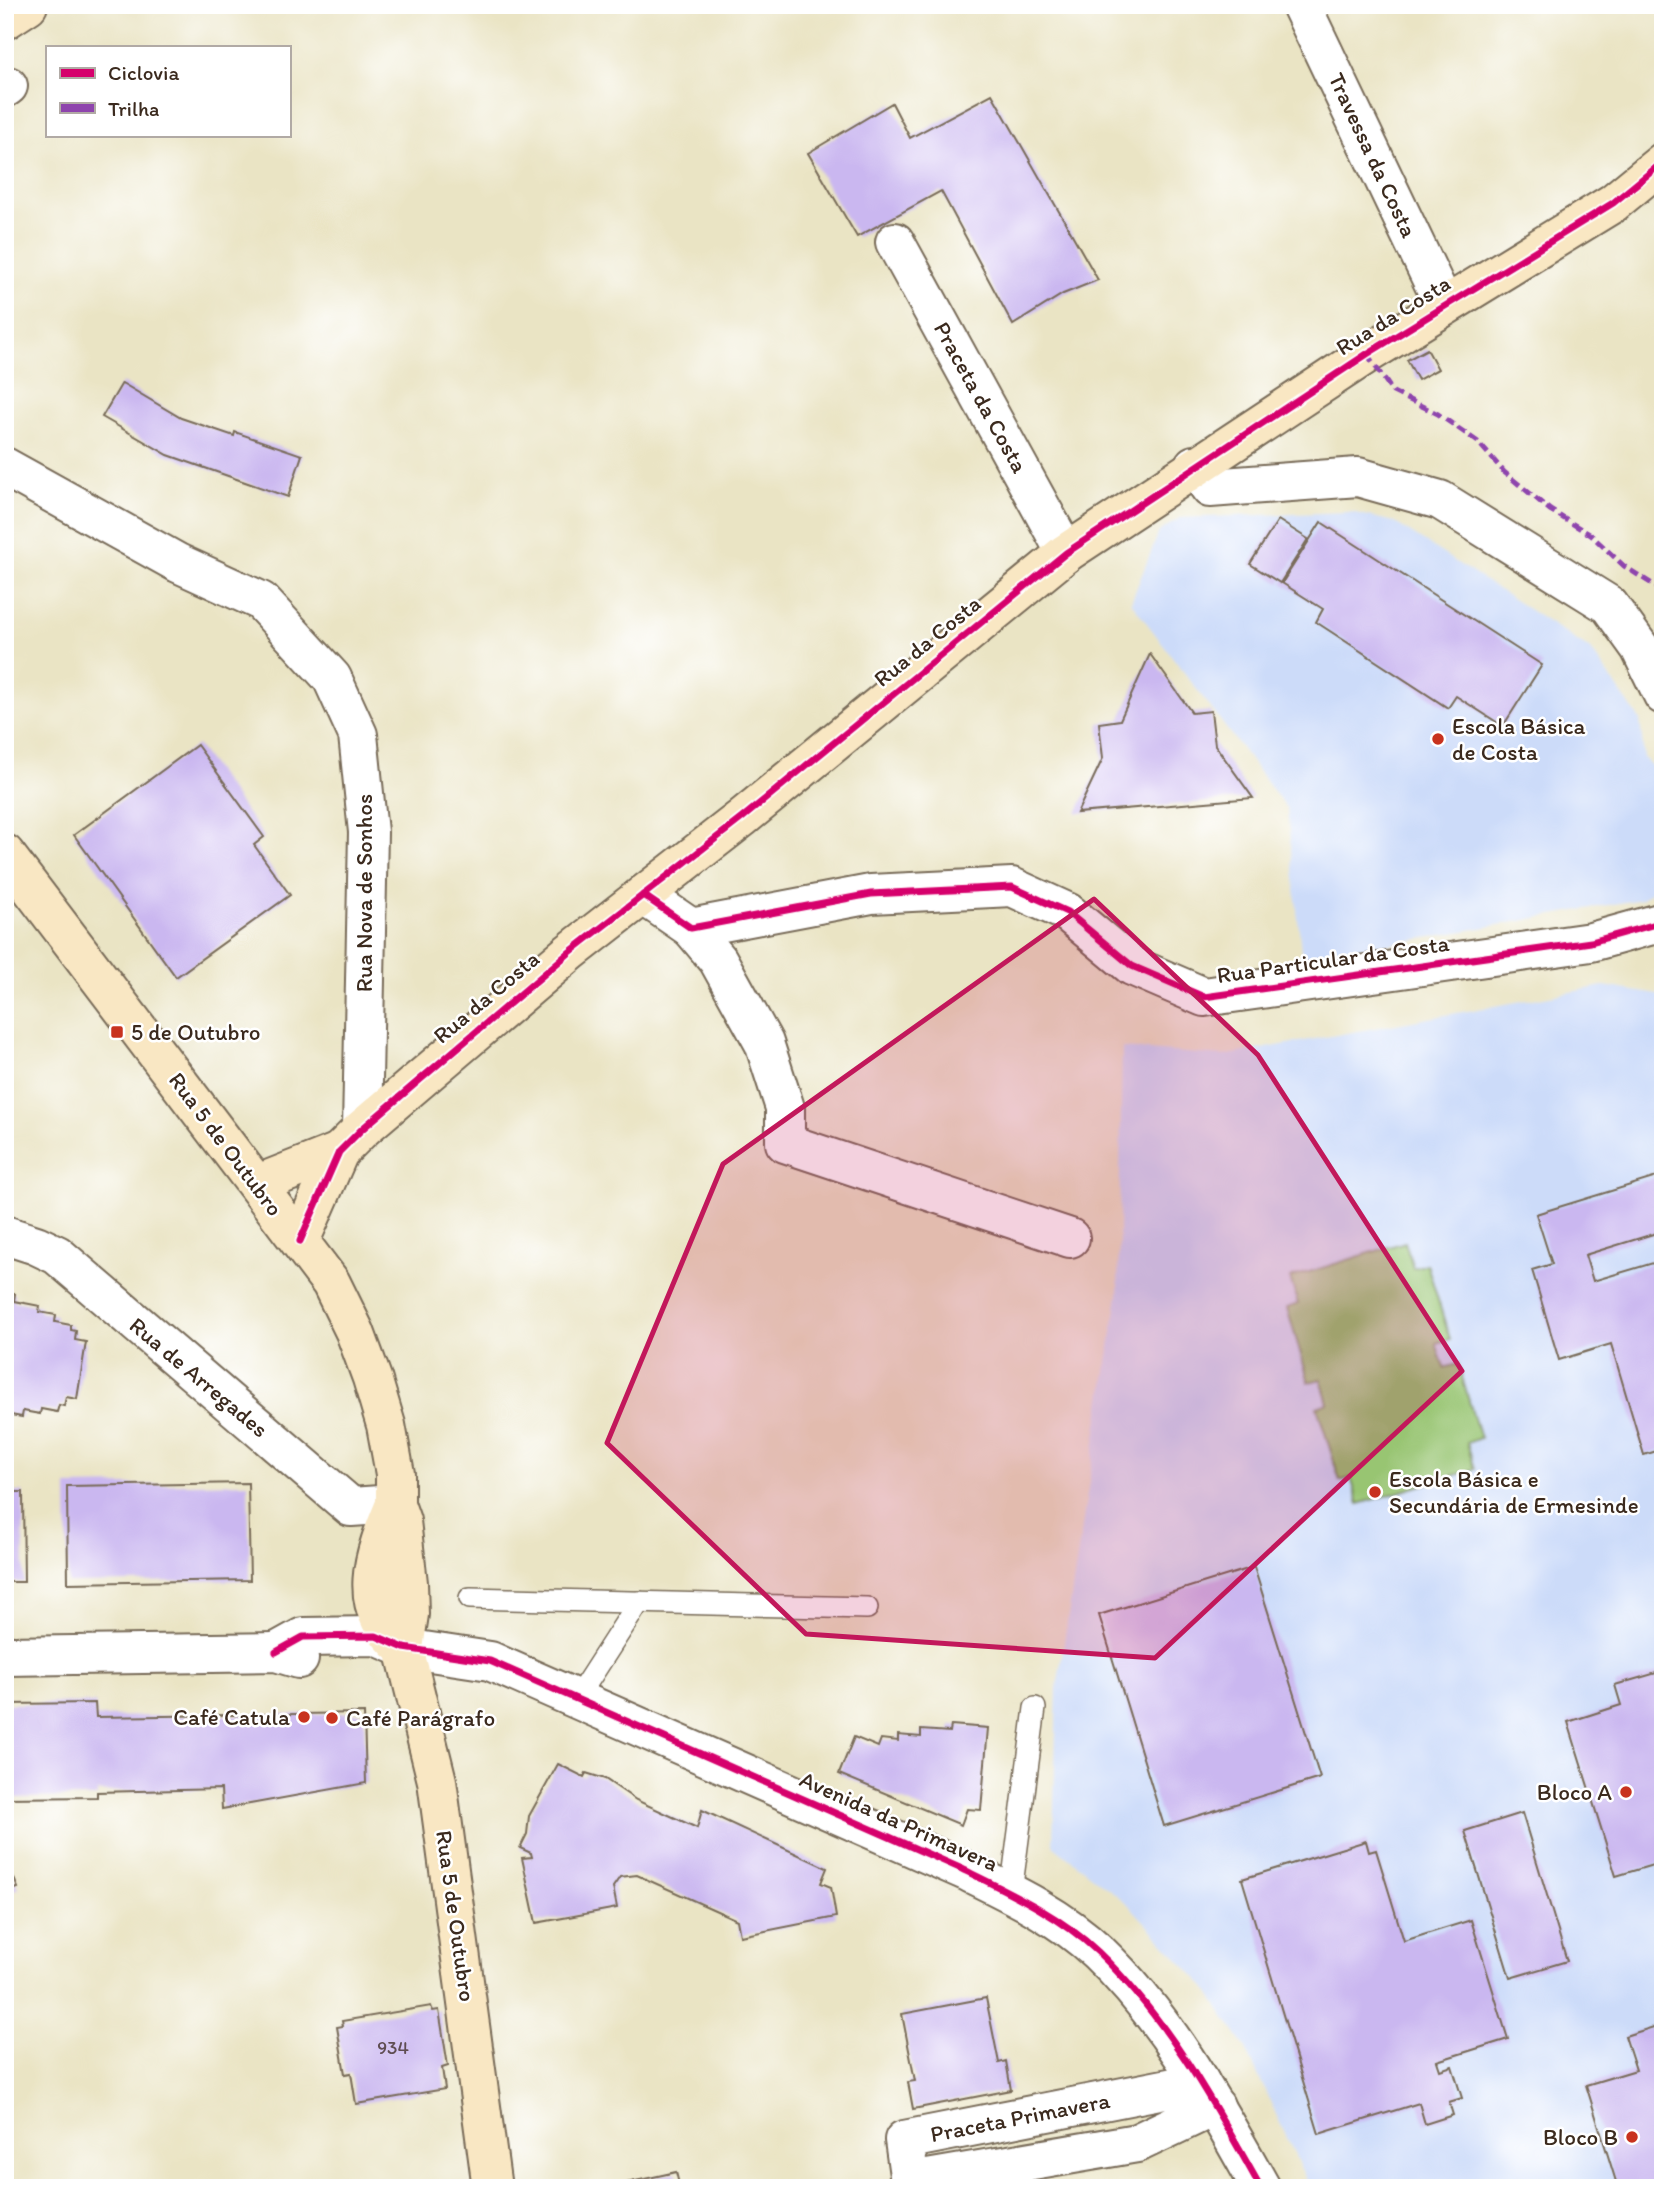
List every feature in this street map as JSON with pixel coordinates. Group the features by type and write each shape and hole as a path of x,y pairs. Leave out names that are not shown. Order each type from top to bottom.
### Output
{"street":[{"path":"5,20 28,5"},
{"name":"Travessa da Costa","path":"1301,5 1444,305"},
{"name":"Rua da Costa","path":"258,1184 350,1141 560,960 1066,553 1194,465 1444,305 1613,202 1663,163"},
{"name":"Praceta da Costa","path":"895,242 1066,553"},
{"path":"1194,465 1210,488 1358,477 1440,500 1609,605 1640,648 1663,695"},
{"name":"Rua Nova de Sonhos","path":"5,467 178,563 261,601 332,678 358,735 368,832 350,1141"},
{"name":"Rua 5 de Outubro","path":"5,854 331,1283 355,1332 372,1378 386,1425 395,1474 395,1504 401,1521 408,1583 409,1614 404,1648 437,1781 492,2188"},
{"name":"Rua Particular da Costa","path":"691,928 871,894 1012,887 1067,912 1132,966 1204,997 1591,942 1659,919"},
{"path":"643,895 691,928 718,960 764,1043 785,1108 785,1143 1070,1238"},
{"name":"Rua da Costa","path":"300,1241 350,1141"},
{"name":"Rua de Arregades","path":"5,1236 57,1255 351,1507 395,1504"},
{"name":"Rua 5 de Outubro","path":"395,1504 375,1553 371,1584 378,1616 388,1635 404,1648"},
{"path":"276,1652 303,1637 320,1636 347,1615 371,1584"},
{"name":"Avenida da Primavera","path":"320,1636 376,1636 404,1648 490,1661 962,1868 1031,1903 1097,1951 1166,2028 1261,2188"},
{"path":"5,1656 276,1652 306,1661 366,1662 404,1648"},
{"name":"Avenida da Primavera","path":"1207,2094 1228,2188"},
{"name":"Praceta Primavera","path":"1207,2094 1137,2143 910,2182 904,2140 1207,2094"}],"lane":[{"path":"470,1598 867,1608"},
{"path":"577,1698 639,1602"},
{"path":"1011,1894 1035,1708"}],"highlighted area":[{"path":"1094,899 1258,1055 1462,1371 1155,1658 806,1634 607,1443 723,1164"}],"shaded area":[{"name":"Escola Básica de Costa","path":"1351,512 1394,522 1591,650 1640,720 1644,758 1657,772 1663,793 1663,881 1642,899 1302,960 1287,809 1131,602 1159,532 1180,518"},
{"name":"Escola Básica e Secundária de Ermesinde","path":"1604,986 1663,996 1663,2188 1310,2188 1245,2047 1205,1987 1129,1905 1053,1845 1057,1688 1118,1295 1122,1048 1223,1056"}],"green space":[{"path":"1405,1242 1413,1268 1427,1264 1450,1339 1436,1343 1444,1368 1458,1364 1480,1438 1467,1443 1475,1469 1359,1504 1351,1478 1340,1481 1317,1407 1328,1403 1321,1379 1309,1382 1287,1308 1298,1304 1290,1278"}],"building":[{"path":"992,94 1098,280 1063,294 1013,325 941,191 857,237 808,153 892,103 910,138"},
{"path":"1427,349 1438,369 1418,380 1407,360"},
{"path":"122,383 181,418 234,436 235,432 302,455 288,497 168,455 102,417"},
{"path":"1278,520 1308,539 1280,583 1250,564"},
{"path":"1321,522 1542,665 1503,726 1456,696 1448,708 1316,622 1323,609 1282,583"},
{"path":"1150,654 1192,713 1211,711 1215,745 1253,798 1077,813 1103,758 1099,723 1120,720"},
{"path":"197,745 264,837 254,845 290,895 176,977 74,835"},
{"path":"1663,1175 1663,1231 1585,1255 1593,1281 1663,1260 1663,1449 1644,1455 1611,1344 1559,1360 1532,1270 1552,1264 1536,1214"},
{"path":"5,1293 15,1294 14,1301 40,1306 39,1312 56,1315 55,1322 71,1325 71,1330 76,1331 75,1340 86,1342 77,1399 66,1397 64,1406 59,1405 57,1412 41,1409 40,1414 23,1411 22,1417 5,1414"},
{"path":"248,1483 250,1580 68,1583 67,1486"},
{"path":"5,1492 23,1492 24,1582 5,1582"},
{"path":"1254,1567 1320,1778 1164,1826 1099,1615"},
{"name":"Bloco A","path":"1663,1671 1663,1862 1616,1876 1568,1722 1621,1705 1615,1685"},
{"path":"95,1703 96,1717 364,1713 366,1783 222,1809 221,1789 97,1792 97,1797 5,1798 5,1704"},
{"path":"951,1725 988,1728 981,1810 967,1809 961,1825 839,1774 854,1737 878,1747 881,1739 898,1741 898,1735 921,1737 921,1730 950,1732"},
{"path":"558,1764 584,1777 586,1773 605,1779 636,1800 697,1828 702,1810 827,1868 821,1883 831,1887 836,1917 740,1936 737,1920 637,1875 620,1877 613,1887 617,1908 536,1923 522,1858 532,1857 531,1853 520,1848 527,1834 529,1816"},
{"path":"1522,1813 1567,1961 1510,1978 1465,1831"},
{"path":"1366,1841 1369,1852 1376,1850 1404,1941 1471,1920 1508,2039 1437,2061 1440,2070 1452,2066 1462,2098 1449,2102 1453,2115 1425,2124 1419,2103 1319,2134 1242,1879"},
{"path":"5,1857 18,1888 5,1893"},
{"path":"986,1998 999,2063 1006,2061 1011,2090 913,2109 908,2082 915,2081 902,2014"},
{"path":"431,2006 433,2011 439,2010 448,2066 442,2068 445,2089 356,2104 351,2073 345,2074 337,2027 343,2026 342,2021"},
{"name":"Bloco B","path":"1663,2024 1663,2188 1618,2188 1586,2085 1636,2070 1625,2036"},
{"path":"676,2172 680,2188 608,2187"}],"marked path":[{"path":"1367,354 1393,392 1438,414 1478,442 1504,472 1550,510 1591,535 1624,566 1663,591"}],"cycle path":[{"path":"300,1241 339,1152 362,1129 570,952 742,818 1066,553 1367,354 1613,203 1663,162"},
{"path":"643,895 691,928 871,894 1012,887 1067,912 1132,966 1204,997 1591,942 1663,922"},
{"path":"276,1652 303,1637 376,1636 404,1648 490,1661 962,1869 1015,1896 1083,1939 1146,2005 1188,2064 1261,2188"}],"place":[{"name":"Escola Básica de Costa","path":"1438,739"},
{"name":"5 de Outubro","path":"117,1032"},
{"name":"Escola Básica e Secundária de Ermesinde","path":"1375,1492"},
{"name":"Café Catula","path":"304,1717"},
{"name":"Café Parágrafo","path":"332,1718"},
{"name":"Bloco A","path":"1626,1792"},
{"name":"Bloco B","path":"1632,2137"}]}
